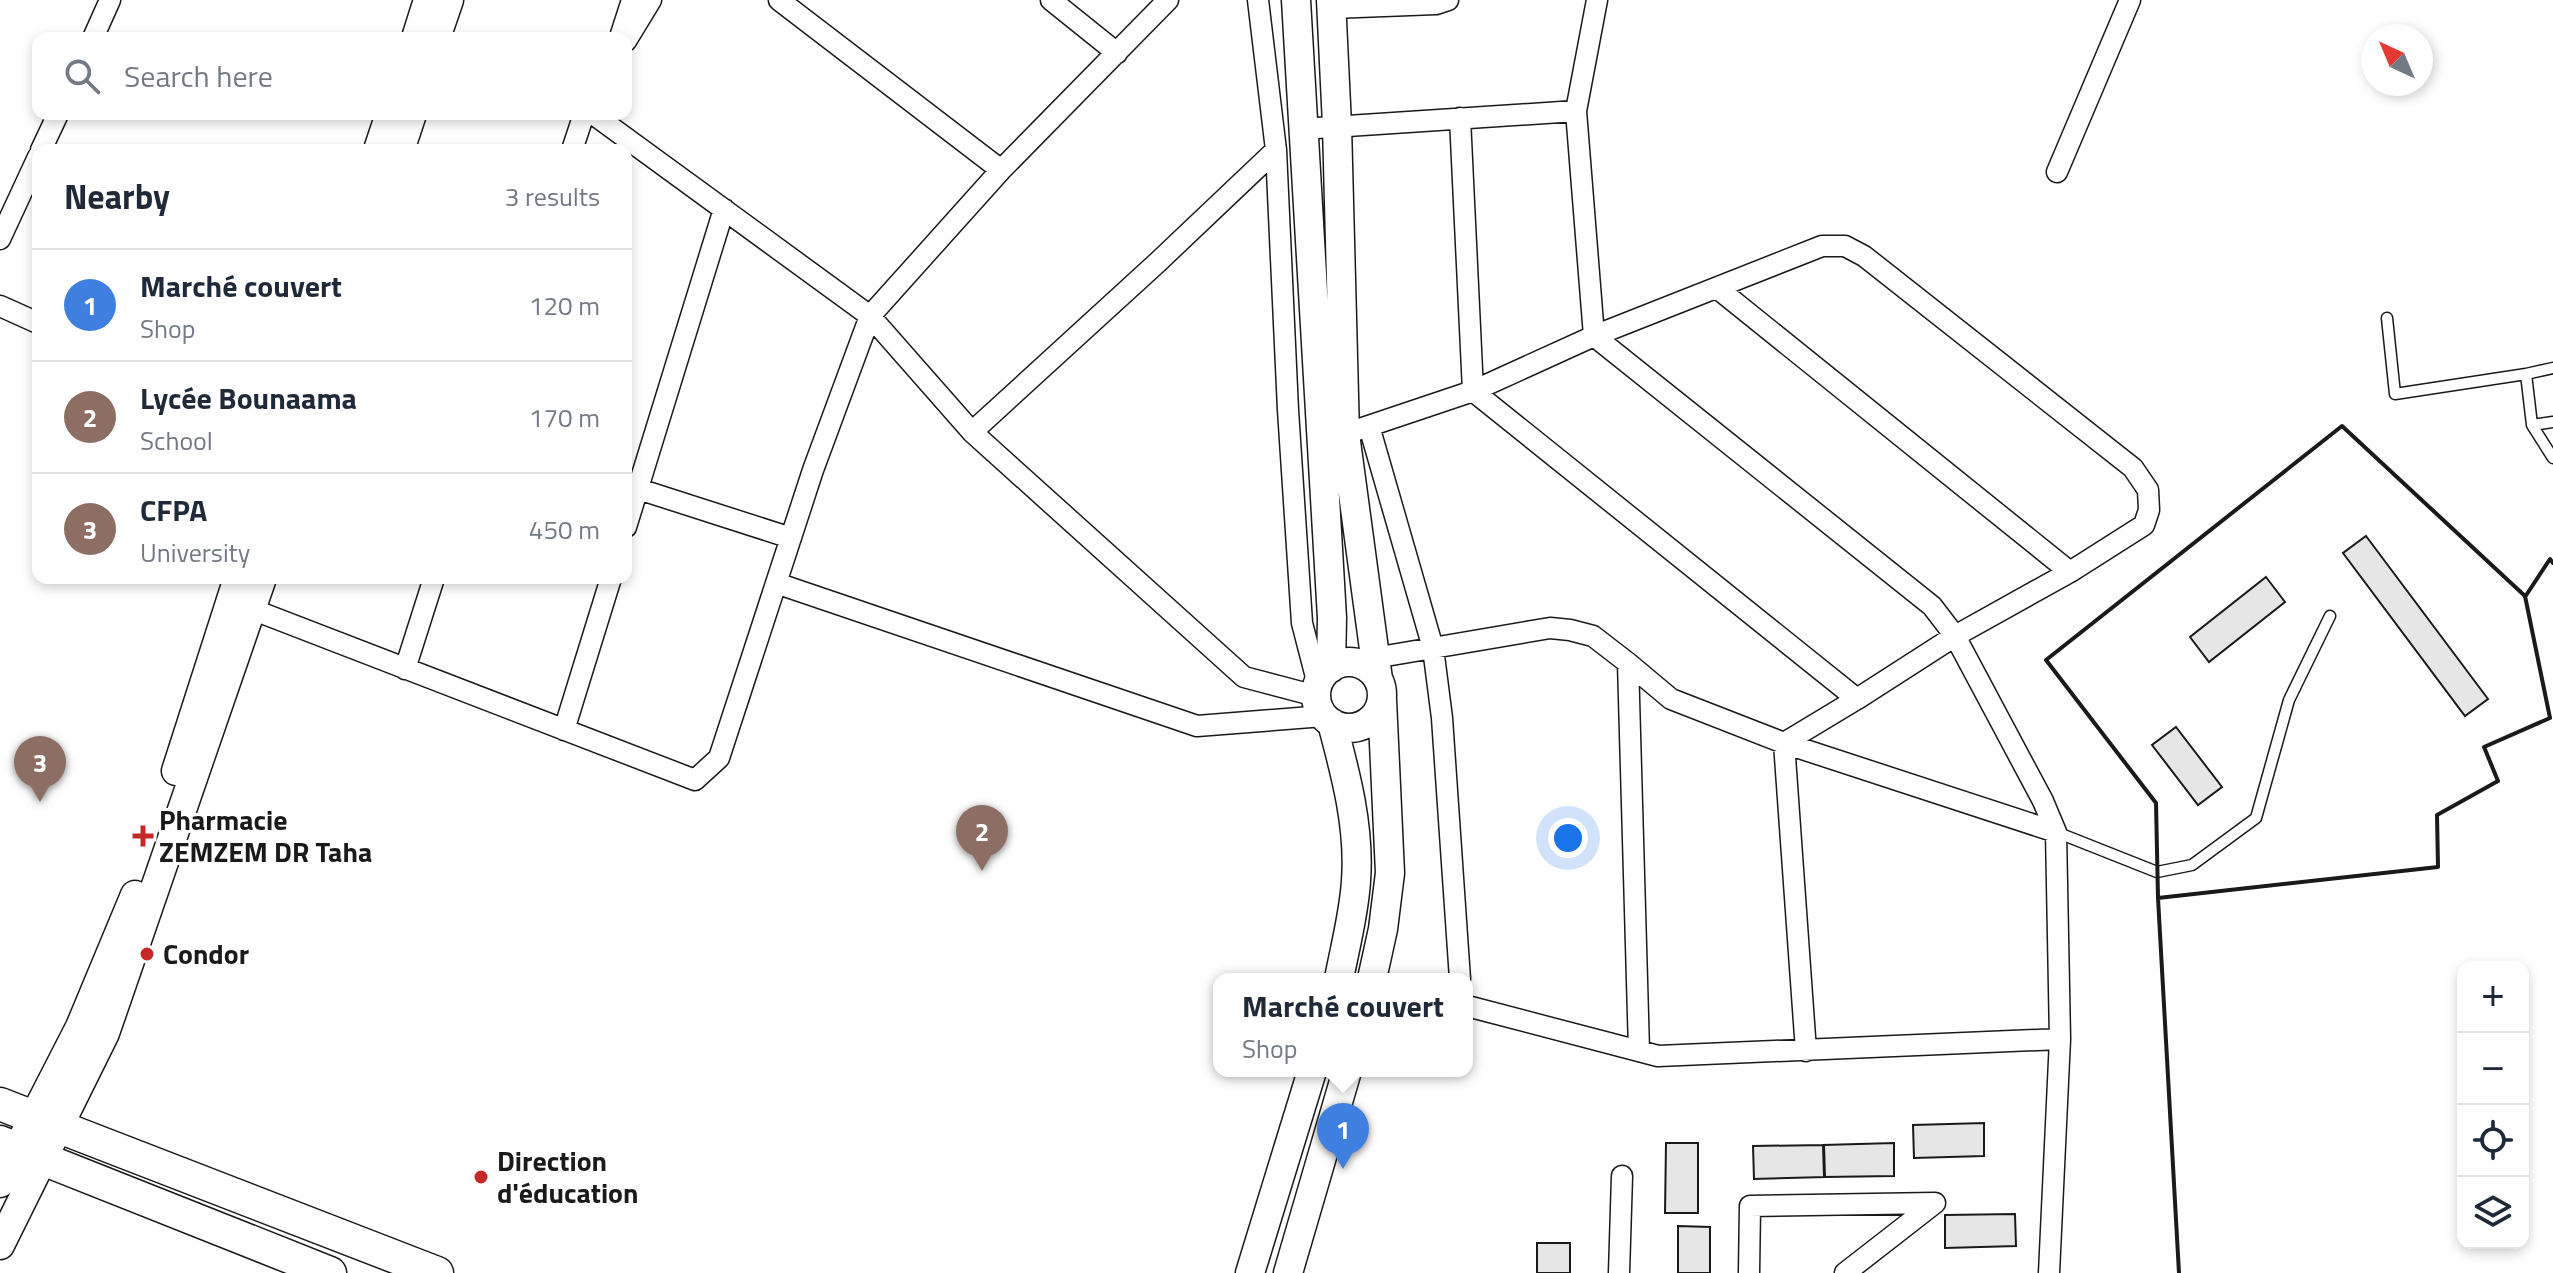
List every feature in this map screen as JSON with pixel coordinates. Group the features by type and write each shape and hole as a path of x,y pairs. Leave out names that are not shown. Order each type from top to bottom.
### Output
{"main road":[{"path":"0,1104 437,1273"},
{"path":"19,1150 330,1273"}],"street":[{"path":"96,32 110,0"},
{"path":"418,32 428,0"},
{"path":"438,32 449,0"},
{"path":"622,32 632,0"},
{"path":"631,32 651,0"},
{"path":"779,0 1001,170"},
{"path":"1051,0 1117,53"},
{"path":"0,1183 19,1150 46,1121 105,1033 240,596 405,669 695,780 719,758 813,470 870,316 1001,170 1168,0"},
{"path":"1258,0 1276,150 1302,623 1345,771 1354,822 1356,881 1340,973"},
{"path":"1296,0 1302,129 1378,679 1390,873 1373,973"},
{"path":"1378,679 1372,719 1363,726 1342,728 1324,698 1345,431 1332,4 1436,4 1448,0"},
{"path":"1597,0 1576,111 1594,336 1932,606 1955,636 2043,801 2056,832 2060,1039 2049,1273"},
{"path":"2057,172 2130,0"},
{"path":"1302,129 1576,111"},
{"path":"1460,118 1473,391 1857,699"},
{"path":"44,144 55,120"},
{"path":"380,144 388,120"},
{"path":"402,144 410,120"},
{"path":"574,144 582,120"},
{"path":"601,120 870,316 972,432 1244,677 1324,698"},
{"path":"972,432 1276,150"},
{"path":"0,239 32,170"},
{"path":"724,209 632,487 791,538"},
{"path":"1345,431 1473,391 1594,336 1822,246 1845,246 1864,256 2133,468 2148,490 2149,510 2144,525 2070,572 1955,636 1784,743"},
{"path":"1717,288 2070,572"},
{"path":"0,306 32,320"},
{"path":"1345,431 1433,648 1442,718 1460,973"},
{"path":"776,583 1197,726 1324,698"},
{"path":"405,669 432,584"},
{"path":"564,730 609,584"},
{"path":"1378,679 1433,648 1550,628 1570,630 1593,636 1671,699 1784,743 2056,832"},
{"path":"1324,698 1341,663 1362,665 1378,679"},
{"path":"1628,663 1639,1051"},
{"path":"1784,743 1806,1051"},
{"path":"1473,1008 1658,1056 2060,1039"},
{"path":"1250,1273 1310,1077"},
{"path":"1288,1273 1345,1077"},
{"path":"0,1245 19,1150"},
{"path":"1619,1273 1622,1176"},
{"path":"1749,1273 1750,1206 1935,1203 1845,1273"}],"lane":[{"path":"2387,318 2395,394 2553,368"},
{"path":"2526,374 2532,425 2553,458"},
{"path":"2532,425 2553,422"},
{"path":"2056,832 2157,872 2192,865 2256,818 2289,700 2330,616"}],"building":[{"path":"2366,536 2488,699 2465,716 2343,553"},
{"path":"2266,577 2285,602 2209,662 2190,637"},
{"path":"2176,727 2222,787 2198,805 2152,745"},
{"path":"1984,1123 1984,1156 1914,1158 1913,1125"},
{"path":"1666,1143 1698,1143 1698,1213 1665,1213"},
{"path":"1894,1143 1894,1176 1824,1177 1823,1145"},
{"path":"1824,1145 1825,1177 1754,1179 1753,1146"},
{"path":"2015,1214 2016,1246 1945,1248 1945,1215"},
{"path":"1678,1226 1710,1227 1710,1273 1678,1273"},
{"path":"1537,1243 1570,1243 1570,1273 1537,1273"}],"wall":[{"path":"2342,426 2525,596 2550,718 2484,747 2498,781 2437,815 2438,867 2158,898 2156,803 2046,660 2342,426"},
{"path":"2525,597 2550,559 2553,563"},
{"path":"2158,898 2179,1273"}],"place":[{"name":"CFPA","path":"40,802"},
{"name":"Pharmacie ZEMZEM DR Taha","path":"143,836"},
{"name":"Lycée Bounaama","path":"982,871"},
{"name":"Condor","path":"147,954"},
{"name":"Marché couvert","path":"1343,1169"},
{"name":"Direction d'éducation","path":"481,1177"}]}
